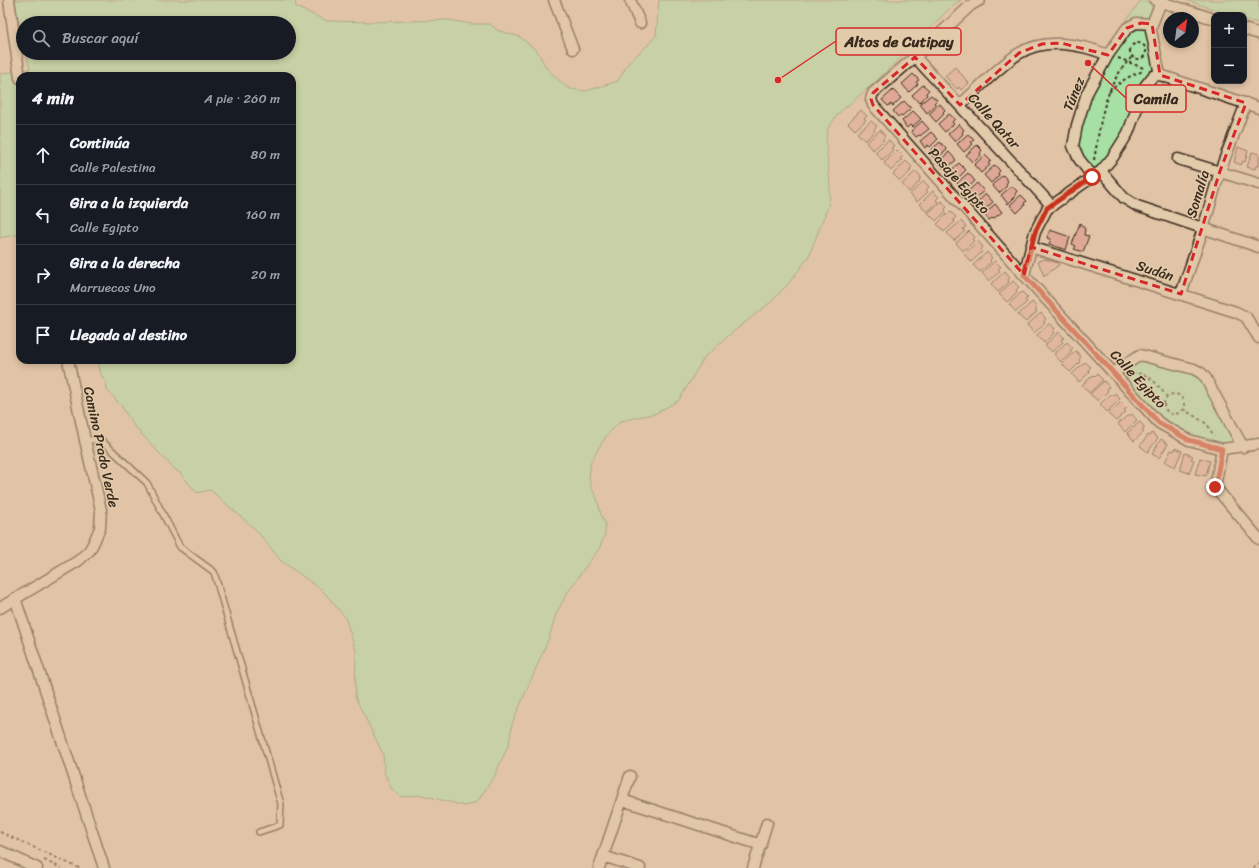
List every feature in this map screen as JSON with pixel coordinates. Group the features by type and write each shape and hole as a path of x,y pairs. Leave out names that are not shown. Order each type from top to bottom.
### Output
{"street":[{"path":"9,0 16,50"},
{"path":"554,0 573,49"},
{"path":"630,0 640,23"},
{"path":"915,57 971,5 980,0"},
{"path":"1024,275 1035,232 1047,208 1097,174 1113,157 1128,134 1145,86 1154,73 1151,30 1158,1 1211,18"},
{"name":"Túnez","path":"1152,24 1136,23 1128,28 1108,55 1087,93 1076,125 1073,146 1079,158 1124,198 1136,206 1259,247"},
{"path":"1247,30 1259,34"},
{"path":"960,104 1019,53 1042,44 1061,43 1092,48 1108,55"},
{"name":"Calle Qatar","path":"915,57 960,104 1052,206"},
{"name":"Pasaje Egipto","path":"915,57 873,93 871,99 873,105 1024,275"},
{"path":"17,60 19,72"},
{"path":"1154,73 1259,108"},
{"name":"Somalía","path":"1181,294 1220,171 1246,103"},
{"path":"1178,158 1259,184"},
{"name":"Sudán","path":"1031,247 1236,312 1246,317 1259,338"},
{"name":"Calle Egipto","path":"1024,275 1159,423 1189,440 1222,449 1259,444"},
{"path":"1113,373 1140,355 1194,369 1205,377 1243,447"},
{"name":"Camino Prado Verde","path":"0,608 78,561 89,550 97,536 101,524 101,510 69,364"},
{"path":"1222,449 1215,487 1259,539"},
{"path":"15,598 104,868"},
{"path":"599,868 630,776"},
{"path":"622,800 760,845"},
{"path":"753,868 767,823"},
{"path":"0,851 38,868"},
{"path":"603,856 640,868"}],"lane":[{"path":"85,440 101,440 147,483 180,547 214,572 281,804 280,825 259,832"}],"path":[{"path":"1139,43 1144,46 1146,51 1143,57 1138,59 1132,57 1130,51 1134,44 1139,43"},
{"path":"1108,55 1127,61 1154,73"},
{"path":"1094,158 1097,137 1107,94 1127,61 1132,57"},
{"path":"1107,94 1122,80 1132,74 1154,73"},
{"path":"1126,375 1133,373 1145,374 1153,380 1167,397"},
{"path":"1172,394 1179,395 1184,402 1183,409 1178,413 1171,414 1168,412 1165,407 1165,400 1167,397 1172,394"},
{"path":"1183,409 1207,424 1222,449"},
{"path":"0,832 80,868"},
{"path":"1253,868 1259,864"}],"highlighted area":[{"path":"1141,23 1152,24 1160,75 1246,103 1220,171 1181,294 1031,247 1024,275 873,105 871,99 873,93 915,57 960,105 1019,53 1042,44 1061,43 1108,55 1127,28"}],"green space":[{"path":"14,0 295,0 296,7 327,21 371,22 449,20 471,24 490,24 497,30 520,37 537,51 547,69 570,89 586,91 618,81 629,62 656,36 659,0 961,0 953,5 873,84 839,113 828,128 826,142 830,186 829,204 808,258 789,283 771,302 728,336 704,358 679,400 657,413 621,421 607,435 598,449 591,462 589,477 591,487 597,498 601,515 605,523 605,534 599,549 566,595 556,614 549,638 512,724 509,744 494,777 477,802 465,806 422,795 401,797 391,788 384,772 383,754 355,697 356,651 345,617 322,590 281,561 257,531 214,493 210,490 197,493 179,472 174,469 134,426 122,407 107,390 106,382 101,375 99,364 296,364 296,72 16,72 16,235 0,238 0,74 30,69 28,60 296,60 296,16 18,16"},
{"path":"1141,0 1152,3 1154,9 1151,16 1135,19 1116,37 1115,36"},
{"path":"1186,0 1259,0 1259,23 1247,21 1247,12 1222,12"},
{"path":"1145,26 1149,30 1154,67 1116,146 1098,168 1088,166 1077,151 1078,137 1088,103 1102,73 1131,30"},
{"path":"1141,358 1189,370 1199,376 1235,440 1235,444 1205,440 1189,435 1178,429 1157,413 1122,375"}],"building":[{"path":"955,67 969,83 961,90 959,87 957,89 945,76"},
{"path":"913,74 919,80 916,82 918,84 909,92 902,84"},
{"path":"923,85 929,90 926,93 927,95 919,103 912,95"},
{"path":"893,90 901,98 893,106 891,104 888,106 882,100"},
{"path":"931,95 937,100 934,103 936,105 927,113 920,104"},
{"path":"904,101 911,108 902,116 901,115 898,117 893,111"},
{"path":"940,104 945,110 943,112 944,114 936,122 929,114"},
{"path":"861,110 867,116 864,118 866,120 855,130 848,123"},
{"path":"913,111 921,119 912,127 910,125 907,128 902,121"},
{"path":"949,114 955,119 952,122 954,124 945,132 938,124"},
{"path":"871,121 877,126 874,129 875,131 865,141 857,133"},
{"path":"922,121 929,129 920,136 919,135 916,137 911,131"},
{"path":"959,124 964,130 962,132 963,134 955,142 948,134"},
{"path":"880,130 885,136 883,139 884,140 873,150 866,143"},
{"path":"931,132 938,139 930,147 928,145 925,148 920,141"},
{"path":"968,134 974,140 971,142 973,144 964,152 957,144"},
{"path":"889,140 894,146 891,148 893,150 882,160 875,152"},
{"path":"940,142 947,150 938,157 936,155 934,158 929,152"},
{"path":"977,145 982,150 980,153 981,155 973,163 966,155"},
{"path":"1238,147 1248,151 1245,162 1243,161 1241,165 1234,162"},
{"path":"897,150 903,156 900,159 902,160 891,171 884,163"},
{"path":"949,152 956,160 948,167 946,166 943,168 938,162"},
{"path":"1252,152 1259,154 1259,165 1256,166 1255,169 1247,167"},
{"path":"985,155 991,161 988,163 990,165 981,173 974,165"},
{"path":"906,161 912,167 909,170 911,171 900,181 893,174"},
{"path":"959,163 966,170 958,178 956,177 953,179 948,173"},
{"path":"995,165 1000,171 998,173 999,175 991,183 984,175"},
{"path":"916,171 921,177 919,180 920,181 909,192 902,184"},
{"path":"968,173 975,181 966,189 965,187 962,189 957,183"},
{"path":"1003,175 1008,181 1006,184 1007,186 999,193 992,185"},
{"path":"924,181 929,187 926,190 928,192 917,202 910,194"},
{"path":"977,183 984,191 975,198 973,197 971,199 966,193"},
{"path":"1012,186 1017,191 1015,194 1016,196 1008,204 1001,195"},
{"path":"933,191 939,197 936,200 938,202 927,212 920,204"},
{"path":"986,194 993,202 985,209 983,207 980,210 975,204"},
{"path":"1021,195 1027,201 1017,213 1010,205"},
{"path":"942,201 947,207 945,209 946,211 936,221 928,213"},
{"path":"995,204 1002,212 993,219 992,218 989,220 984,214"},
{"path":"950,211 956,217 953,220 955,222 944,232 937,224"},
{"path":"961,221 966,227 963,229 965,231 954,241 947,233"},
{"path":"1080,223 1085,229 1084,235 1089,236 1083,252 1074,249 1076,246 1072,244"},
{"path":"1050,230 1070,237 1066,250 1049,244 1051,239 1047,238"},
{"path":"969,231 975,237 972,239 974,241 963,251 956,243"},
{"path":"978,241 983,247 981,250 982,252 971,262 964,254"},
{"path":"987,252 992,258 990,260 991,262 980,272 973,265"},
{"path":"1044,259 1058,263 1059,265 1044,276 1038,261"},
{"path":"995,261 1001,267 998,269 1000,271 989,281 982,273"},
{"path":"1005,271 1010,277 1008,280 1009,282 998,292 991,284"},
{"path":"1013,281 1019,287 1016,290 1017,292 1007,302 999,294"},
{"path":"1022,292 1028,298 1025,300 1027,302 1016,312 1009,304"},
{"path":"1032,302 1037,308 1035,311 1037,312 1026,322 1018,315"},
{"path":"1041,313 1046,319 1044,321 1045,323 1034,333 1027,325"},
{"path":"1050,323 1055,329 1053,331 1054,333 1044,343 1037,335"},
{"path":"1059,332 1064,338 1061,340 1063,342 1052,352 1045,345"},
{"path":"1067,342 1073,348 1070,350 1072,352 1061,362 1054,354"},
{"path":"1076,351 1081,357 1079,360 1080,362 1070,372 1062,364"},
{"path":"1085,362 1091,367 1088,370 1090,372 1079,382 1072,374"},
{"path":"1097,374 1103,380 1089,393 1082,385 1093,375 1095,377"},
{"path":"1104,381 1109,387 1107,390 1108,391 1098,401 1090,394"},
{"path":"1115,393 1120,399 1107,412 1100,404 1111,394 1112,396"},
{"path":"1121,402 1127,408 1124,410 1126,412 1116,421 1108,414"},
{"path":"1132,414 1137,420 1125,432 1118,424 1128,415 1129,416"},
{"path":"1140,422 1145,428 1142,430 1144,432 1134,441 1127,433"},
{"path":"1152,433 1158,438 1148,452 1140,446 1148,435 1150,436"},
{"path":"1161,439 1168,444 1159,458 1152,454"},
{"path":"1175,448 1182,451 1175,467 1165,462 1171,450 1174,451"},
{"path":"1185,453 1193,456 1191,459 1194,460 1189,473 1180,470"},
{"path":"1200,458 1210,461 1206,476 1195,474"}],"place":[{"name":"Camila","path":"1088,63"},
{"name":"Altos de Cutipay","path":"778,80"}],"route":[{"path":"1092,177 1047,208 1035,232 1024,275 1159,423 1189,440 1222,449 1222,458 1215,487"}]}
